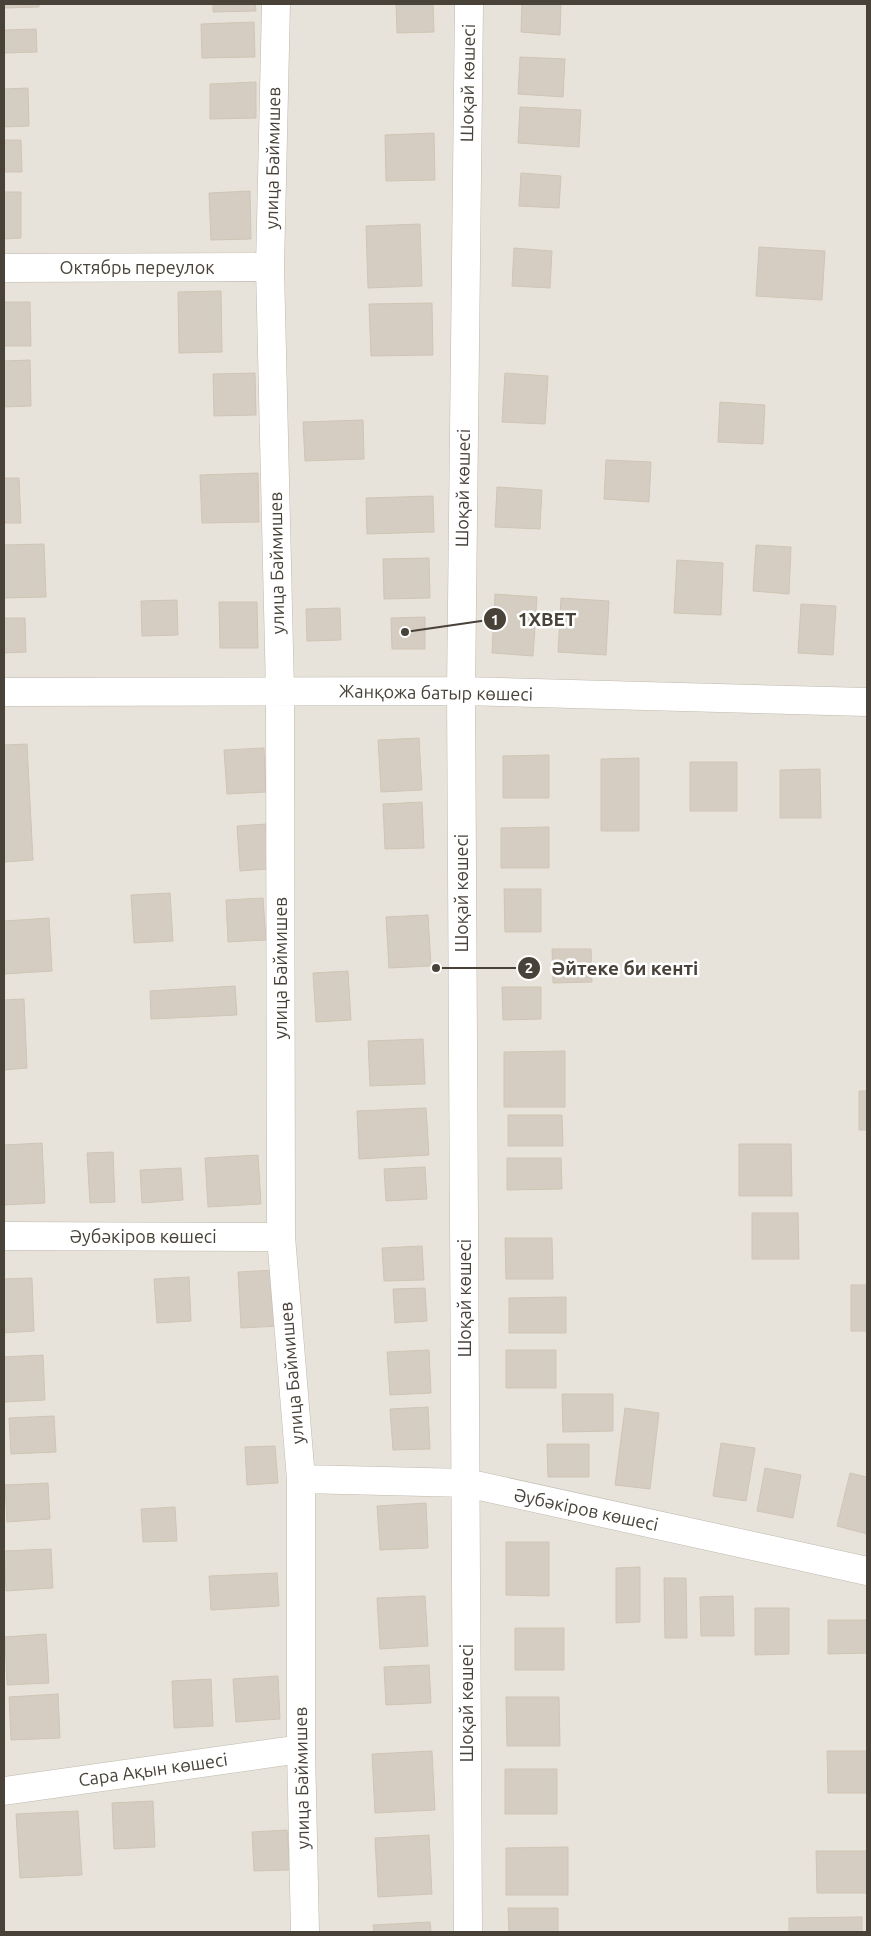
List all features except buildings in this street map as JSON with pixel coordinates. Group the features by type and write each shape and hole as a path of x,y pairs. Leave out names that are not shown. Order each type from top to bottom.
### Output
{"street":[{"name":"улица Баймишев","path":"276,4 270,267 280,692 281,1237 301,1479 301,1749 305,1932"},
{"name":"Шоқай көшесі","path":"468,1932 461,691 469,4"},
{"name":"Октябрь переулок","path":"4,268 270,267"},
{"name":"Жанқожа батыр көшесі","path":"4,692 461,691 867,702"},
{"name":"Әубәкіров көшесі","path":"4,1236 281,1237"},
{"name":"Әубәкіров көшесі","path":"301,1479 466,1483 867,1571"},
{"name":"Сара Ақын көшесі","path":"4,1791 301,1749"}],"shaded area":[{"path":"4,4 867,4 867,1932 4,1932"}],"place":[{"name":"1XBET","path":"405,632"},
{"name":"Әйтеке би кенті","path":"436,968"}]}
